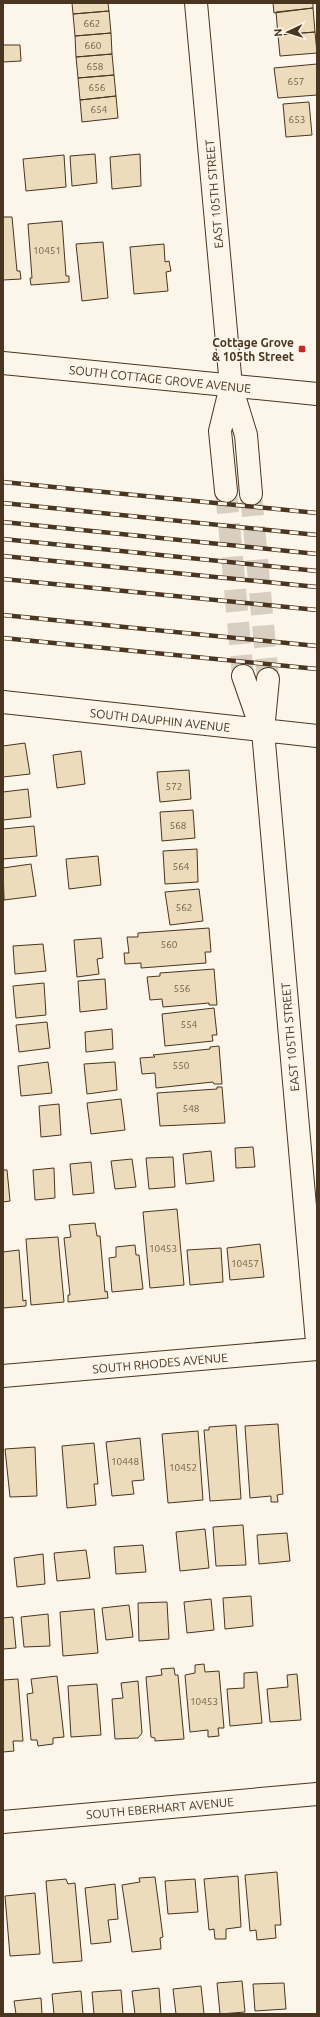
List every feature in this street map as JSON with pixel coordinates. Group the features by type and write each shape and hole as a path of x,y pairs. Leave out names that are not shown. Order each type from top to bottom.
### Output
{"street":[{"name":"EAST 105TH STREET","path":"196,3 231,386 246,435 251,494"},
{"name":"SOUTH COTTAGE GROVE AVENUE","path":"3,363 317,394"},
{"name":"EAST 105TH STREET","path":"226,491 220,431 231,386"},
{"name":"EAST 105TH STREET","path":"243,676 263,732"},
{"name":"EAST 105TH STREET","path":"268,679 263,732 317,1342"},
{"name":"SOUTH DAUPHIN AVENUE","path":"3,702 263,732 317,736"},
{"name":"SOUTH RHODES AVENUE","path":"3,1376 317,1349"},
{"name":"SOUTH EBERHART AVENUE","path":"3,1822 317,1794"}],"building":[{"path":"72,3 108,3 109,11 73,14"},
{"path":"273,3 313,3 313,8 274,13"},
{"path":"313,8 315,32 278,35 276,12"},
{"path":"109,11 111,33 75,36 73,14"},
{"path":"315,32 317,53 280,56 278,35"},
{"path":"111,33 112,54 76,57 75,36"},
{"path":"3,45 20,45 21,61 3,62"},
{"path":"112,54 114,75 78,78 76,57"},
{"path":"317,64 317,95 278,98 274,68"},
{"path":"114,75 116,96 80,100 78,78"},
{"path":"116,96 118,118 82,122 80,100"},
{"path":"309,102 312,135 286,137 283,104"},
{"path":"95,154 97,183 72,186 70,156"},
{"path":"140,154 141,186 112,189 110,157"},
{"path":"64,155 66,187 26,191 23,159"},
{"path":"3,217 12,217 17,271 20,271 21,279 3,280"},
{"path":"62,221 66,276 69,276 69,282 31,285 30,278 32,278 28,224"},
{"path":"103,242 108,298 82,301 76,244"},
{"path":"164,244 165,262 169,261 171,271 166,272 168,291 134,294 130,247"},
{"path":"25,743 30,774 3,777 3,746"},
{"path":"81,751 85,784 57,788 53,755"},
{"path":"189,770 191,799 160,802 157,772"},
{"path":"28,789 31,817 3,820 3,792"},
{"path":"193,810 195,838 162,841 160,812"},
{"path":"34,826 37,856 3,859 3,829"},
{"path":"197,849 198,882 165,884 163,851"},
{"path":"98,856 101,885 69,889 66,859"},
{"path":"31,864 36,896 4,900 3,868"},
{"path":"199,889 203,921 170,925 165,892"},
{"path":"209,928 211,952 205,952 206,963 141,968 141,963 125,964 124,953 129,953 127,937 138,937 138,933"},
{"path":"101,938 103,958 97,959 99,974 77,977 74,940"},
{"path":"43,944 46,971 15,974 13,946"},
{"path":"214,969 217,1005 209,1005 209,1003 163,1007 162,999 150,1000 147,977 160,976 160,973"},
{"path":"105,979 107,1009 80,1012 78,981"},
{"path":"44,983 46,1015 16,1018 13,986"},
{"path":"214,1008 217,1035 212,1035 213,1041 165,1046 162,1014"},
{"path":"47,1022 50,1048 19,1052 16,1025"},
{"path":"112,1029 113,1049 86,1052 85,1032"},
{"path":"219,1046 222,1084 214,1084 213,1082 156,1088 155,1073 142,1074 140,1058 155,1057 153,1055 210,1049 210,1047"},
{"path":"48,1062 52,1093 21,1096 18,1066"},
{"path":"115,1062 117,1090 87,1094 84,1064"},
{"path":"217,1087 222,1087 225,1123 160,1126 157,1093 217,1089"},
{"path":"121,1099 125,1130 91,1134 87,1103"},
{"path":"59,1104 61,1135 41,1137 39,1106"},
{"path":"253,1147 255,1167 236,1168 235,1148"},
{"path":"211,1151 214,1181 186,1184 183,1154"},
{"path":"173,1157 175,1187 149,1189 146,1158"},
{"path":"132,1159 136,1187 115,1189 111,1161"},
{"path":"91,1162 94,1193 73,1195 70,1164"},
{"path":"54,1168 55,1198 35,1200 33,1170"},
{"path":"3,1170 7,1170 10,1201 3,1202"},
{"path":"177,1209 184,1285 150,1288 143,1212"},
{"path":"95,1223 97,1236 100,1236 105,1292 107,1291 108,1298 68,1302 68,1295 70,1295 64,1238 71,1237 69,1225"},
{"path":"58,1237 64,1302 31,1305 26,1239"},
{"path":"260,1244 264,1277 230,1280 227,1248"},
{"path":"135,1245 136,1255 139,1255 143,1289 112,1292 109,1258 116,1257 116,1247"},
{"path":"221,1248 223,1282 190,1285 187,1250"},
{"path":"19,1250 23,1301 26,1300 26,1306 3,1308 3,1252"},
{"path":"278,1424 283,1494 277,1495 278,1502 271,1502 271,1496 250,1498 245,1426"},
{"path":"236,1425 241,1499 210,1501 204,1430 209,1430 209,1427"},
{"path":"198,1431 203,1500 168,1503 162,1434"},
{"path":"140,1438 144,1480 132,1481 134,1494 112,1496 106,1442"},
{"path":"94,1443 98,1484 94,1484 96,1505 67,1508 62,1446"},
{"path":"35,1447 37,1496 10,1497 5,1449"},
{"path":"243,1525 246,1565 216,1566 213,1527"},
{"path":"205,1529 209,1568 180,1571 176,1532"},
{"path":"287,1533 290,1561 259,1564 257,1535"},
{"path":"143,1545 146,1572 116,1574 114,1547"},
{"path":"86,1550 90,1578 57,1581 54,1553"},
{"path":"43,1554 45,1584 17,1587 14,1558"},
{"path":"251,1596 253,1626 225,1629 223,1598"},
{"path":"211,1599 214,1630 187,1633 184,1602"},
{"path":"167,1602 169,1639 139,1641 138,1603"},
{"path":"129,1605 133,1637 106,1640 102,1608"},
{"path":"94,1609 98,1653 63,1656 60,1612"},
{"path":"48,1614 50,1646 24,1647 21,1617"},
{"path":"13,1617 16,1648 3,1649 3,1618"},
{"path":"204,1664 205,1672 219,1671 224,1728 218,1728 219,1736 208,1737 208,1730 190,1732 185,1675 195,1673 195,1665"},
{"path":"174,1668 175,1675 178,1675 184,1739 155,1741 155,1738 151,1737 146,1677 162,1675 161,1669"},
{"path":"257,1672 262,1723 230,1726 227,1689 244,1688 244,1673"},
{"path":"297,1674 301,1720 270,1722 267,1689 288,1687 287,1675"},
{"path":"57,1676 64,1737 53,1738 53,1744 38,1746 37,1740 31,1740 27,1694 33,1693 31,1679"},
{"path":"18,1679 23,1741 13,1741 14,1751 3,1752 3,1680"},
{"path":"138,1681 142,1733 138,1738 115,1739 112,1699 123,1698 121,1683"},
{"path":"97,1684 101,1735 71,1737 68,1686"},
{"path":"277,1872 281,1925 275,1925 276,1938 257,1940 256,1930 250,1931 245,1875"},
{"path":"238,1876 241,1927 226,1929 226,1939 215,1939 214,1929 209,1930 204,1879"},
{"path":"155,1877 163,1937 160,1938 161,1949 132,1952 122,1885 140,1882 139,1878"},
{"path":"66,1879 68,1884 75,1883 82,1961 53,1963 46,1881"},
{"path":"195,1879 198,1912 168,1914 165,1881"},
{"path":"115,1884 118,1919 108,1920 111,1942 91,1944 85,1888"},
{"path":"35,1893 40,1954 10,1956 5,1896"},
{"path":"242,1981 245,2012 220,2014 217,1983"},
{"path":"284,1983 286,2009 255,2011 253,1984"},
{"path":"201,1986 204,2014 176,2014 173,1989"},
{"path":"159,1988 161,2014 135,2014 132,1991"},
{"path":"121,1990 123,2014 94,2014 92,1992"},
{"path":"81,1991 83,2014 54,2014 52,1994"},
{"path":"41,1998 42,2014 16,2014 14,2001"}],"tunnel":[{"path":"226,491 243,676"},
{"path":"251,494 268,679"}],"railway":[{"path":"3,482 317,513"},
{"path":"3,503 317,535"},
{"path":"3,522 317,554"},
{"path":"3,539 317,571"},
{"path":"3,556 317,587"},
{"path":"3,579 317,610"},
{"path":"3,615 317,646"},
{"path":"3,638 317,669"}],"place":[{"name":"Cottage Grove & 105th Street","path":"302,349"}]}
